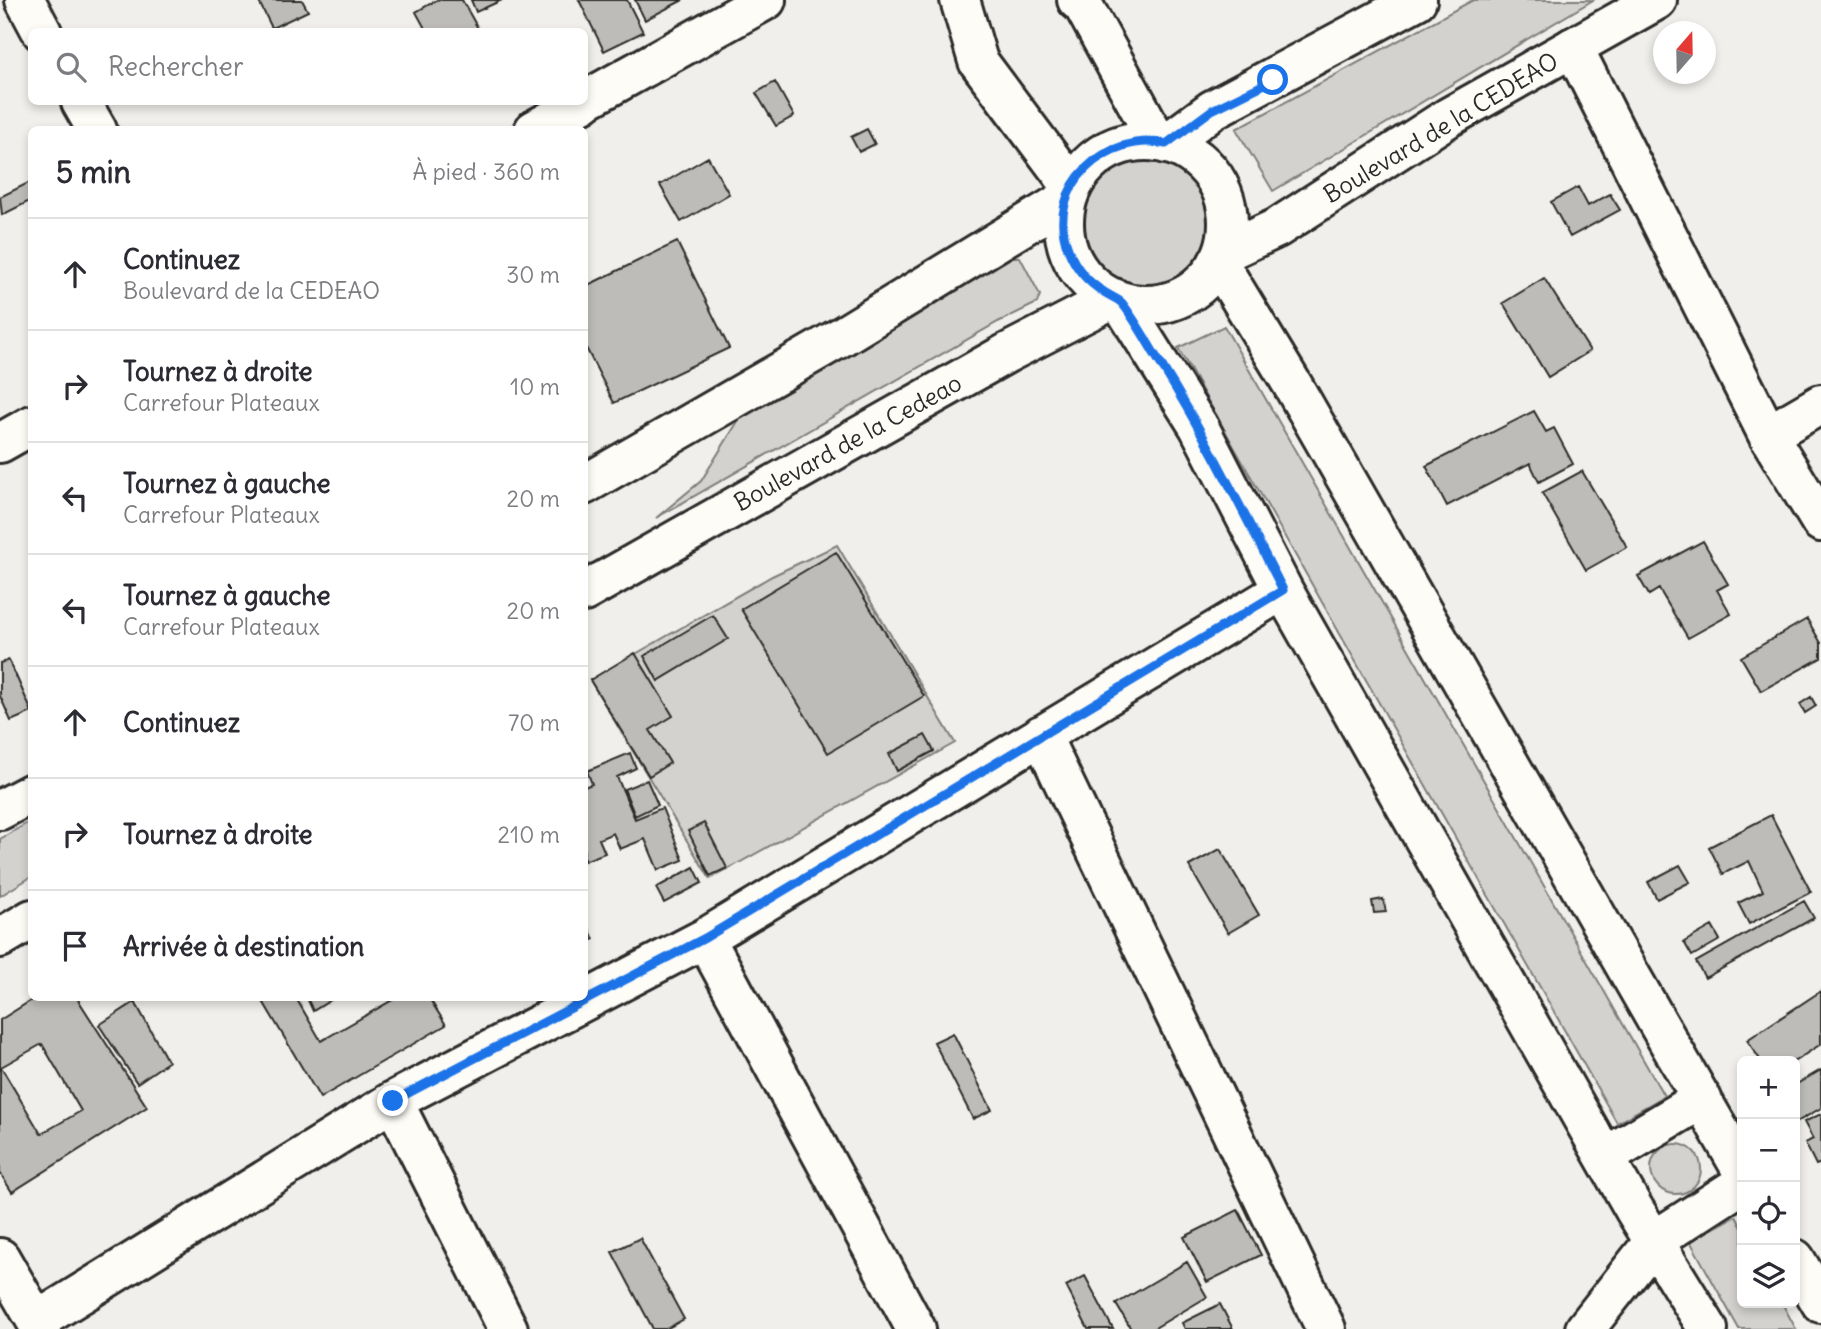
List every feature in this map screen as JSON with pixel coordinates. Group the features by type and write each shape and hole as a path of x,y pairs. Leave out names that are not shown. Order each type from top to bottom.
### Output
{"street":[{"path":"25,0 40,28"},
{"path":"588,99 766,0"},
{"path":"588,483 841,337 1069,193 1091,163 1118,146 1138,142 1162,143 1187,153 1205,167 1219,186 1226,208 1228,230 1220,257 1198,287 1169,302 1136,304 1117,299 1093,286 1077,268 1067,246 1063,222 1069,193 978,61 960,0"},
{"path":"1077,0 1083,5 1162,143"},
{"path":"1162,143 1212,110 1417,0"},
{"name":"Boulevard de la CEDEAO","path":"1220,257 1277,228 1449,117 1657,0"},
{"path":"1573,47 1768,435 1821,522"},
{"path":"83,105 95,126"},
{"path":"541,126 577,105"},
{"path":"1220,257 1737,1161"},
{"path":"1117,299 1199,426 1283,590 1605,1157 1708,1329"},
{"name":"Boulevard de la Cedeao","path":"588,590 1007,353 1117,299"},
{"path":"1768,435 1821,404"},
{"path":"0,443 28,427"},
{"path":"588,999 705,938 1283,590"},
{"path":"1041,735 1326,1329"},
{"path":"0,810 28,795"},
{"path":"0,938 28,921"},
{"path":"705,938 916,1329"},
{"path":"0,1258 39,1325 393,1101 584,1001"},
{"path":"1605,1157 1702,1099"},
{"path":"393,1101 508,1329"},
{"path":"1585,1329 1655,1240 1737,1187"},
{"path":"1800,1267 1821,1303"}],"shaded area":[{"path":"1473,0 1593,0 1273,191 1236,129"},
{"path":"1145,159 1170,164 1190,178 1204,198 1209,223 1204,248 1190,268 1170,282 1145,287 1120,282 1100,268 1086,248 1081,223 1086,198 1100,178 1120,164"},
{"path":"1011,257 1020,257 1040,295 1037,303 998,322 656,518 701,481 745,410"},
{"path":"1224,326 1664,1096 1617,1123 1178,348"},
{"path":"837,545 955,743 710,879 590,680 772,576"},
{"path":"28,823 28,879 0,896 0,839"},
{"path":"1666,1145 1686,1145 1700,1159 1700,1179 1686,1193 1666,1193 1652,1179 1652,1159"},
{"path":"1736,1216 1737,1308 1785,1308 1796,1329 1739,1329 1690,1241"}],"building":[{"path":"258,0 302,0 308,11 272,28"},
{"path":"437,0 462,0 478,28 425,28 416,12"},
{"path":"471,0 502,0 476,12"},
{"path":"579,0 627,0 643,32 604,51"},
{"path":"635,0 683,0 645,20"},
{"path":"775,82 794,116 776,126 756,93"},
{"path":"867,129 875,144 859,152 851,137"},
{"path":"708,157 729,194 681,222 660,185"},
{"path":"28,183 28,202 2,215 0,197"},
{"path":"1578,187 1588,206 1610,194 1620,210 1570,237 1551,202"},
{"path":"677,242 729,348 614,403 588,352 588,285"},
{"path":"1544,278 1590,351 1548,377 1503,303"},
{"path":"1534,411 1546,432 1554,428 1573,464 1539,482 1530,463 1447,506 1426,466"},
{"path":"1582,471 1627,547 1586,570 1542,493"},
{"path":"1703,541 1728,584 1717,590 1731,614 1688,638 1659,589 1649,595 1638,576"},
{"path":"836,552 924,696 828,753 741,609"},
{"path":"713,615 728,639 658,681 644,656"},
{"path":"1807,619 1821,643 1821,658 1761,691 1741,657"},
{"path":"635,653 673,716 650,730 670,763 649,776 590,680"},
{"path":"9,660 28,703 28,714 11,721 0,696 0,663"},
{"path":"1811,697 1816,706 1805,713 1800,704"},
{"path":"925,735 934,751 897,771 889,754"},
{"path":"630,753 636,768 617,777 635,819 662,808 683,860 658,870 645,839 620,849 613,833 599,839 605,853 588,859 588,786 592,784 588,771"},
{"path":"647,780 658,805 635,816 624,789"},
{"path":"1771,815 1811,892 1749,924 1738,903 1763,891 1749,861 1723,874 1709,847"},
{"path":"704,823 727,868 710,876 688,831"},
{"path":"1220,849 1259,915 1228,933 1189,866"},
{"path":"1680,865 1690,882 1657,899 1648,882"},
{"path":"694,867 702,883 664,903 656,888"},
{"path":"1383,899 1386,912 1374,913 1372,901"},
{"path":"1804,901 1814,918 1705,978 1696,962"},
{"path":"1712,926 1720,940 1692,956 1684,942"},
{"path":"588,927 594,939 588,942"},
{"path":"1821,991 1821,1044 1800,1058 1758,1056 1747,1040"},
{"path":"30,1001 79,1001 147,1107 12,1192 0,1173 0,1020","holes":["42,1044 81,1111 41,1134 1,1067"]},
{"path":"263,1001 298,1001 321,1041 391,1001 431,1001 446,1025 320,1098"},
{"path":"308,1001 329,1001 313,1011"},
{"path":"135,1002 168,1062 137,1083 99,1025"},
{"path":"953,1033 992,1110 973,1119 934,1042"},
{"path":"1821,1070 1821,1108 1800,1120 1800,1119 1800,1082"},
{"path":"1821,1114 1821,1163 1816,1165 1805,1143 1813,1139 1804,1122"},
{"path":"1238,1210 1261,1255 1207,1282 1184,1237"},
{"path":"640,1238 684,1319 666,1329 653,1329 612,1252"},
{"path":"1187,1262 1207,1297 1153,1329 1131,1329 1116,1304"},
{"path":"1085,1276 1113,1329 1088,1329 1066,1286"},
{"path":"1220,1304 1233,1329 1185,1329 1182,1323"}],"route":[{"path":"393,1101 705,938 1283,590 1199,426 1120,301 1093,286 1077,268 1067,246 1063,222 1072,187 1084,170 1099,156 1118,146 1138,142 1166,144 1212,110 1273,80"}]}
